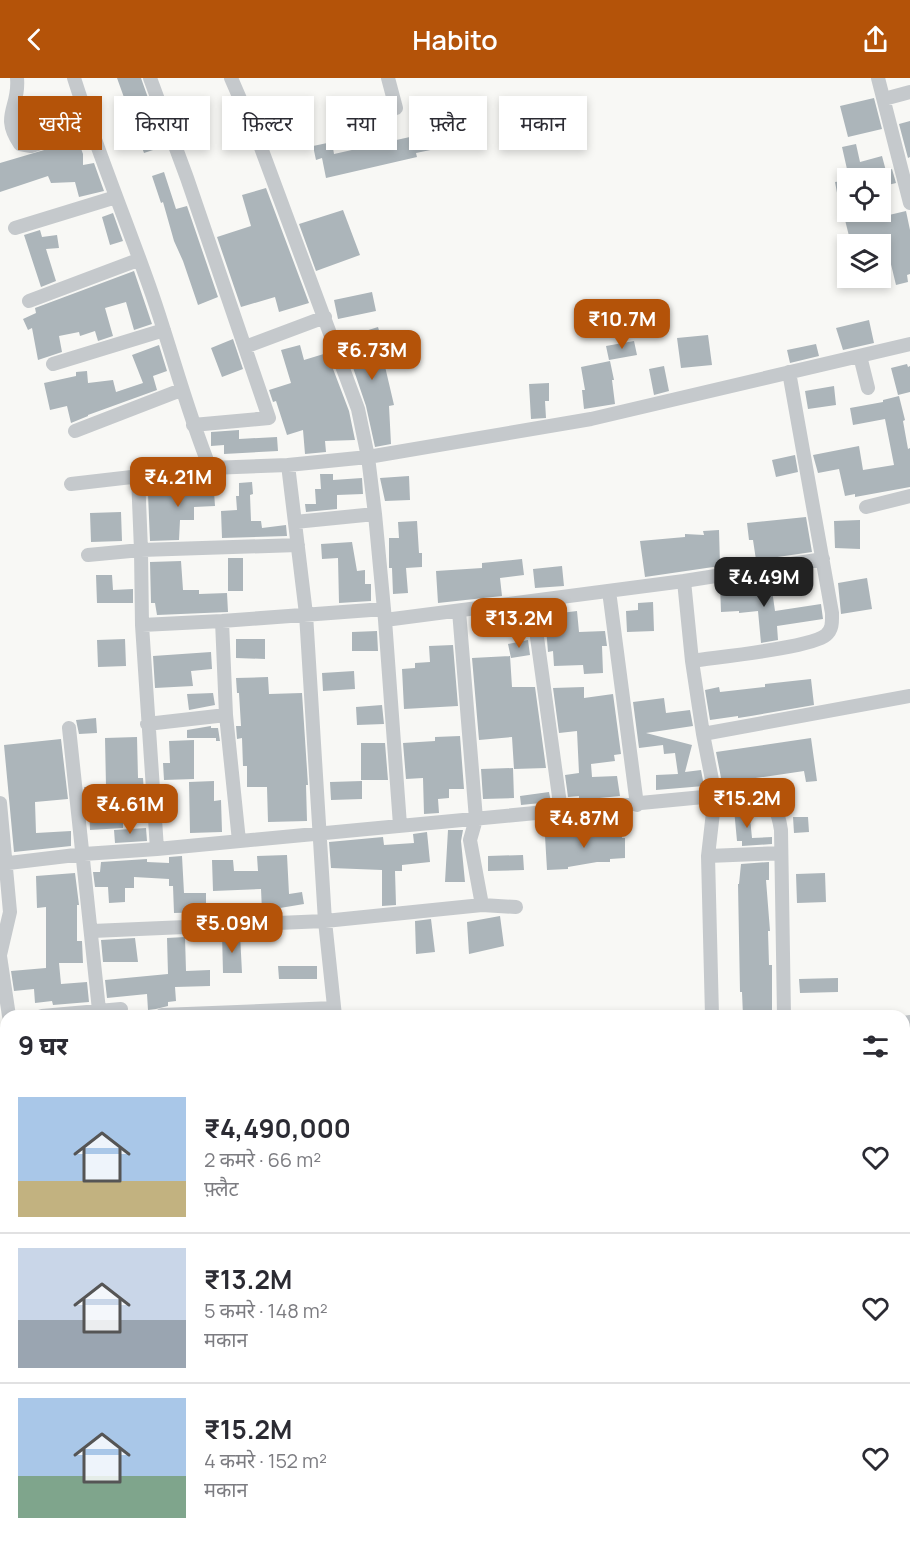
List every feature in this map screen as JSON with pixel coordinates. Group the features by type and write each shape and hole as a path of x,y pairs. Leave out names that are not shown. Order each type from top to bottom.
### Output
{"street":[{"path":"17,78 16,95 10,120 12,133 18,141"},
{"path":"75,78 81,96"},
{"path":"150,78 187,178 269,418 193,424"},
{"path":"231,78 260,145 358,409 368,457 375,514 385,614 400,825"},
{"path":"388,78 393,96"},
{"path":"878,78 910,202"},
{"path":"884,99 910,92"},
{"path":"99,150 152,293 181,390 210,468"},
{"path":"15,228 116,197"},
{"path":"29,301 138,260"},
{"path":"245,347 325,317"},
{"path":"52,364 164,330"},
{"path":"71,484 210,468 288,465 368,457 591,418 910,344"},
{"path":"860,356 868,388"},
{"path":"692,661 807,643 826,636 832,628 832,613 823,559 789,372"},
{"path":"75,431 181,390"},
{"path":"288,465 306,614 325,921 334,1010"},
{"path":"138,476 147,724 157,849"},
{"path":"866,507 910,496"},
{"path":"295,522 375,514"},
{"path":"88,555 141,550 298,545"},
{"path":"142,625 306,614 459,611 684,581 823,559"},
{"path":"684,581 692,661 715,795 708,856 711,1010"},
{"path":"609,591 637,805"},
{"path":"532,601 561,811"},
{"path":"459,611 476,819 470,840 482,905"},
{"path":"222,621 226,715 239,841"},
{"path":"703,734 910,696"},
{"path":"147,724 226,715"},
{"path":"69,728 99,1010 121,1009"},
{"path":"3,864 84,854 637,805 756,792 766,796 778,814 781,853 784,1010"},
{"path":"0,803 3,864 10,918 0,955 8,1010"},
{"path":"708,856 781,853"},
{"path":"92,931 325,921 482,905 516,907"}],"building":[{"path":"117,78 141,78 147,96 123,96"},
{"path":"874,98 882,129 848,137 840,106"},
{"path":"910,121 910,157 908,158 899,124"},
{"path":"409,137 409,150 430,150 416,153 417,157 326,178 322,158 316,160 314,150 314,146 326,143 326,150 333,150 334,154 352,150 397,150 397,140"},
{"path":"856,144 860,162 882,156 885,168 847,168 842,147"},
{"path":"44,150 82,150 83,165 94,163 104,191 79,197 75,182 51,183 48,176 0,192 0,163"},
{"path":"892,169 896,183 891,184"},
{"path":"164,172 176,209 187,206 218,297 198,305 152,176"},
{"path":"266,188 309,303 279,312 275,297 241,307 217,237 251,226 242,195"},
{"path":"343,210 360,255 316,271 299,224"},
{"path":"906,211 910,230 908,282 896,285 891,264 891,234 848,234 846,222 891,222 891,215"},
{"path":"113,213 123,241 110,245 102,217"},
{"path":"40,230 42,237 57,235 59,248 46,249 56,281 41,287 24,235"},
{"path":"134,271 152,324 134,330 126,302 105,308 113,336 98,341 95,331 80,336 79,332 59,336 62,352 38,360 32,328 28,330 23,319 36,313 35,308"},
{"path":"372,292 376,311 338,319 334,300"},
{"path":"869,320 874,343 843,350 836,328"},
{"path":"378,327 394,405 389,406 391,444 375,447 366,406 343,338"},
{"path":"708,335 712,365 681,368 677,338"},
{"path":"233,339 243,369 222,377 211,348"},
{"path":"634,341 637,355 609,360 606,346"},
{"path":"816,344 819,356 790,363 787,350"},
{"path":"159,345 167,371 153,376 157,390 71,423 67,406 50,410 44,383 76,376 76,372 87,371 88,383 113,380 116,392 143,383 132,355"},
{"path":"300,345 304,360 327,353 349,411 355,440 325,441 326,452 305,454 303,430 287,435 276,401 273,402 269,390 291,383 281,350"},
{"path":"610,361 615,404 584,409 582,390 585,390 581,367"},
{"path":"907,364 908,367 910,366 910,392 898,395 891,368"},
{"path":"664,366 669,391 654,395 649,369"},
{"path":"549,383 549,401 545,401 546,418 531,419 529,384"},
{"path":"834,386 836,405 808,409 805,391"},
{"path":"899,396 905,420 903,421 908,449 910,448 910,487 855,497 855,494 845,496 839,469 818,473 813,455 859,446 863,470 894,465 885,419 853,425 850,408 883,402 883,400"},
{"path":"239,430 239,439 277,437 278,451 224,454 224,445 211,446 211,432"},
{"path":"795,455 798,472 776,477 772,460"},
{"path":"320,474 333,474 333,480 362,478 363,494 337,495 337,509 306,512 305,504 316,504 315,489 321,489"},
{"path":"409,476 410,500 385,501 380,478"},
{"path":"213,477 215,506 194,507 194,520 180,520 179,540 150,541 148,494 188,492 188,480"},
{"path":"252,482 251,521 261,521 262,528 286,525 287,536 222,538 221,511 237,510 236,496 239,496 239,483"},
{"path":"121,512 122,541 91,542 90,513"},
{"path":"806,517 812,552 756,560 753,540 749,540 747,523"},
{"path":"860,520 860,549 835,548 834,521"},
{"path":"417,521 422,567 406,568 408,593 393,594 392,568 389,568 389,538 399,538 398,522"},
{"path":"719,530 720,566 645,577 640,541 685,537 685,534 704,535 703,531"},
{"path":"352,542 357,571 365,570 365,584 371,584 371,601 339,603 338,558 322,559 321,544"},
{"path":"228,558 243,558 243,591 228,591"},
{"path":"522,559 524,575 500,578 502,596 438,603 436,571 482,568 482,563"},
{"path":"181,561 183,590 199,590 199,594 227,593 228,612 157,615 155,603 151,603 150,562"},
{"path":"562,566 564,586 535,588 533,569"},
{"path":"96,575 112,575 113,590 133,589 133,603 97,603"},
{"path":"867,578 872,609 841,614 838,583"},
{"path":"753,579 754,591 772,590 775,611 821,604 823,619 777,626 778,640 761,643 758,611 721,612 720,584"},
{"path":"653,602 654,631 627,632 626,611 638,610 638,603"},
{"path":"577,611 579,632 605,631 607,646 602,646 603,673 584,674 583,665 554,666 553,651 548,652 545,615"},
{"path":"377,631 378,651 352,651 352,632"},
{"path":"125,639 126,666 98,667 97,640"},
{"path":"236,639 265,639 265,659 236,658"},
{"path":"528,640 530,655 511,658 508,644"},
{"path":"453,645 458,706 404,709 402,669 415,668 415,663 430,662 429,646"},
{"path":"211,652 212,669 191,671 193,686 155,688 153,656"},
{"path":"510,656 512,687 535,687 546,768 514,769 512,737 479,740 472,658"},
{"path":"354,671 355,689 323,691 322,673"},
{"path":"268,677 269,694 302,693 308,785 306,785 307,821 268,822 267,787 247,787 247,766 243,766 242,738 237,739 236,726 241,726 236,678"},
{"path":"811,679 814,705 738,718 738,716 710,720 705,690 719,687 720,692"},
{"path":"584,687 584,698 613,694 621,754 614,755 615,761 591,764 592,777 617,776 620,796 579,800 579,796 568,797 565,775 579,773 577,731 559,733 553,688"},
{"path":"213,693 215,705 189,710 187,694"},
{"path":"664,698 666,713 690,710 693,726 646,733 692,745 685,772 701,770 704,786 656,790 656,775 678,774 675,753 664,754 663,745 639,748 633,702"},
{"path":"382,705 384,724 357,725 356,707"},
{"path":"96,718 97,733 79,734 76,720"},
{"path":"211,726 211,728 218,728 220,741 216,741 216,738 187,738 187,730"},
{"path":"460,736 464,789 449,789 449,798 438,799 439,813 424,814 423,778 406,779 403,743 435,741 435,737"},
{"path":"137,737 138,778 143,778 145,807 123,810 123,828 90,830 89,803 86,803 84,787 106,786 105,738"},
{"path":"811,738 817,781 806,782 804,771 722,783 716,752"},
{"path":"61,739 68,799 35,802 36,833 71,831 71,846 14,852 4,745"},
{"path":"194,740 194,779 164,780 163,763 170,763 169,741"},
{"path":"361,743 385,743 388,780 361,780"},
{"path":"513,768 514,798 483,799 481,769"},
{"path":"214,781 214,801 221,800 222,832 190,833 189,782"},
{"path":"362,781 362,799 331,800 330,782"},
{"path":"549,792 551,802 521,805 520,796"},
{"path":"749,808 752,838 772,837 772,844 742,846 742,841 737,841 734,809"},
{"path":"793,817 808,817 809,832 794,833"},
{"path":"146,828 147,841 115,843 114,830"},
{"path":"621,828 622,838 625,838 625,858 568,867 568,869 547,870 545,836 593,831 594,833"},
{"path":"448,830 463,830 461,841 465,882 445,882"},
{"path":"427,832 430,862 402,865 402,871 395,871 396,905 382,906 382,870 331,868 329,842 383,837 384,845 414,843 413,834"},
{"path":"287,855 289,894 302,892 304,904 262,911 261,889 213,891 212,860 233,860 234,871 258,871 257,856"},
{"path":"523,855 524,870 488,871 488,856"},
{"path":"182,856 184,893 206,893 206,912 174,913 173,886 169,886 169,879 134,877 134,888 125,888 125,902 109,903 108,887 95,887 93,872 100,872 101,862 147,859 147,862 169,863 169,857"},
{"path":"769,862 769,880 766,880 770,931 768,931 769,965 772,965 772,1010 743,1010 742,992 740,992 738,884 741,864"},
{"path":"75,873 79,905 77,905 77,941 82,941 83,963 59,963 61,984 87,982 89,1002 53,1005 52,1001 35,1003 34,989 14,991 11,971 46,968 46,907 37,908 36,876"},
{"path":"825,873 826,902 797,903 796,874"},
{"path":"500,916 504,946 469,954 467,922"},
{"path":"431,919 435,952 416,954 415,921"},
{"path":"222,934 240,934 242,973 223,973"},
{"path":"185,937 186,971 210,970 210,986 175,987 176,1001 168,1002 168,1006 148,1010 147,994 107,998 105,980 168,974 167,938"},
{"path":"135,938 138,962 103,962 101,940"},
{"path":"278,966 317,966 317,979 279,979"},
{"path":"838,978 838,992 800,993 799,979"}]}
